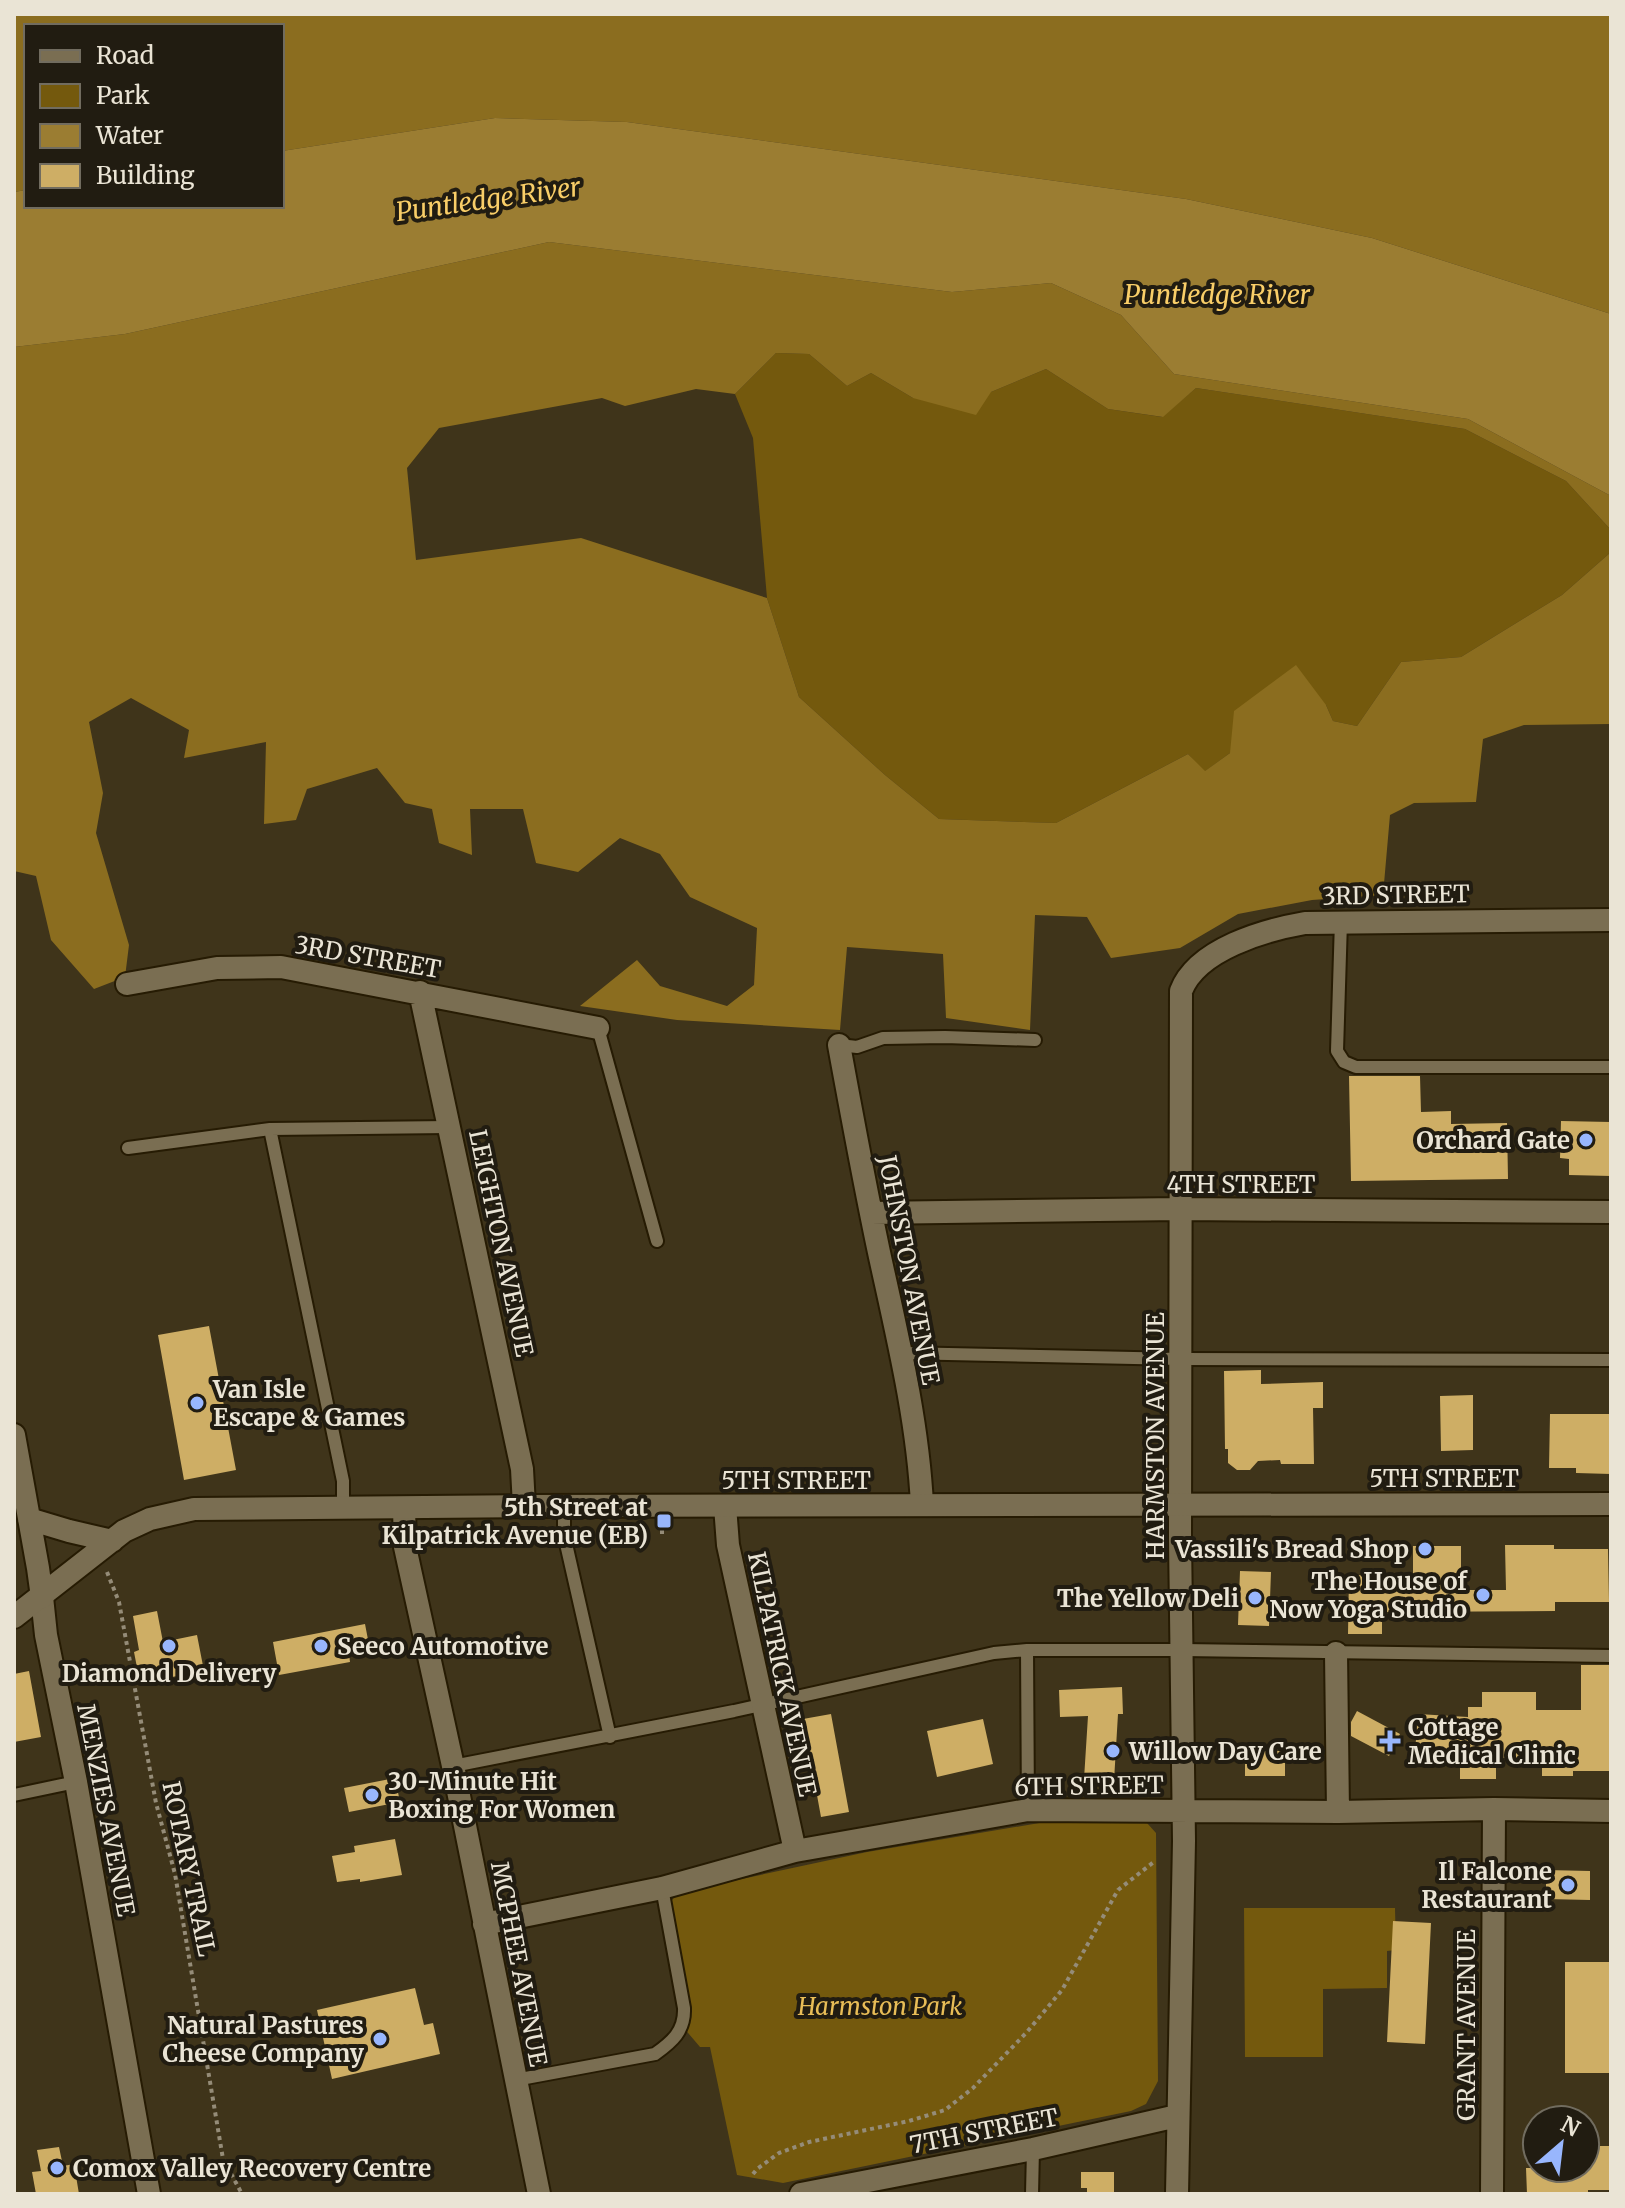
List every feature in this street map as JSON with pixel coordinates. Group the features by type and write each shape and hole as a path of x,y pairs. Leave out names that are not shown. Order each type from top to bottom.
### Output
{"street":[{"name":"3RD STREET","path":"1193,970 1240,942 1265,932 1305,923 1611,920"},
{"name":"3RD STREET","path":"127,984 217,968 281,967 598,1028"},
{"name":"HARMSTON AVENUE","path":"1177,2194 1184,1810 1181,991 1193,970"},
{"name":"LEIGHTON AVENUE","path":"420,992 522,1469 524,1506"},
{"name":"JOHNSTON AVENUE","path":"839,1045 901,1353 920,1468 922,1505"},
{"name":"4TH STREET","path":"871,1213 1180,1209 1611,1212"},
{"name":"MENZIES AVENUE","path":"14,1435 17,1471 29,1519 46,1635 76,1782 149,2194"},
{"name":"5TH STREET","path":"14,1617 137,1524 194,1509 1611,1504"},
{"name":"KILPATRICK AVENUE","path":"725,1506 728,1545 795,1851"},
{"name":"MCPHEE AVENUE","path":"404,1508 405,1547 453,1766 539,2194"},
{"path":"29,1519 105,1546"},
{"path":"1336,1653 1338,1812"},
{"name":"GRANT AVENUE","path":"1492,2194 1494,1809"},
{"name":"6TH STREET","path":"484,1924 662,1888 795,1851 1028,1810 1611,1811"},
{"name":"7TH STREET","path":"801,2194 1033,2149 1177,2116"}],"lane":[{"path":"1341,921 1337,1051 1344,1062 1356,1067 1611,1067"},
{"path":"598,1028 657,1241"},
{"path":"839,1045 857,1047 883,1038 1035,1040"},
{"path":"128,1148 270,1129 449,1127"},
{"path":"270,1129 343,1481 343,1508"},
{"path":"901,1353 1181,1359 1611,1360"},
{"path":"564,1506 564,1535 610,1737"},
{"path":"1027,1650 1028,1810"},
{"path":"453,1766 610,1737 994,1653 1027,1650 1183,1650 1611,1656"},
{"path":"14,1795 76,1782"},
{"path":"515,2080 655,2054 672,2042 683,2027 684,2008 662,1888"},
{"path":"1032,2194 1033,2149"}],"path":[{"name":"ROTARY TRAIL","path":"105,1546 119,1602 156,1803 175,1874 223,2159 242,2194"},
{"path":"753,2174 779,2153 809,2142 909,2121 945,2110 973,2088 1027,2032 1062,1990 1118,1890 1155,1861"}],"green space":[{"path":"776,353 809,354 847,386 871,373 913,398 991,392 1046,369 1108,409 1162,417 1196,388 1465,429 1566,481 1611,530 1611,552 1562,595 1461,657 1401,662 1357,726 1333,721 1326,705 1230,753 1204,772 1188,754 1056,823 939,819 799,697 767,598 753,438 735,394"},
{"name":"Harmston Park","path":"1051,1821 1141,1821 1156,1833 1158,2081 1146,2104 1131,2111 783,2183 737,2175 710,2047 700,2047 683,2027 666,1908 676,1895 867,1852"},
{"path":"1244,1908 1395,1908 1396,1950 1387,1951 1387,1988 1323,1989 1323,2057 1245,2057"}],"shaded area":[{"path":"14,14 1611,14 1611,314 1372,238 1186,199 627,122 495,118 284,151 284,24 24,24 24,190 14,192"},
{"path":"549,242 952,292 1051,283 1121,315 1174,374 1468,419 1611,496 1611,530 1566,481 1465,429 1196,388 1163,417 1108,409 1046,369 991,392 976,415 913,398 871,373 847,386 809,354 776,353 735,394 696,389 625,406 602,398 439,428 407,468 416,560 581,538 767,598 799,697 939,819 1056,823 1188,754 1205,771 1230,753 1234,711 1296,665 1326,705 1333,721 1357,726 1401,662 1461,657 1562,595 1611,552 1611,724 1524,725 1483,739 1476,802 1414,803 1390,815 1383,895 1312,900 1238,914 1180,948 1111,958 1087,917 1035,915 1030,1030 946,1018 943,954 847,947 840,1030 677,1020 580,1006 637,960 660,986 727,1006 754,985 757,928 690,897 660,854 620,838 578,872 536,863 523,809 470,809 472,855 439,843 432,809 405,803 377,768 307,789 296,820 264,824 266,742 184,758 189,730 131,698 89,722 103,793 96,833 129,945 125,977 94,989 51,940 36,876 14,871 14,347 125,334"}],"water":[{"name":"Puntledge River","path":"495,118 627,122 1186,199 1372,238 1611,314 1611,496 1468,419 1174,374 1121,315 1051,283 952,292 549,242 125,334 14,347 14,192 24,190 24,208 284,208 284,151"}],"building":[{"path":"1349,1076 1420,1076 1421,1112 1451,1111 1451,1124 1507,1123 1508,1179 1351,1181"},
{"name":"Orchard Gate","path":"1561,1121 1611,1122 1611,1176 1569,1175 1569,1159 1560,1158"},
{"name":"Van Isle Escape & Games","path":"209,1326 236,1470 184,1480 158,1335"},
{"path":"1261,1370 1261,1384 1323,1382 1323,1408 1313,1408 1314,1464 1258,1461 1250,1470 1237,1470 1228,1463 1224,1371"},
{"path":"1473,1395 1473,1450 1441,1451 1440,1396"},
{"path":"1550,1414 1611,1414 1611,1474 1576,1473 1576,1468 1549,1468"},
{"path":"1505,1545 1608,1549 1609,1602 1555,1602 1555,1611 1382,1612 1382,1634 1348,1634 1349,1575 1413,1576 1413,1546 1461,1546 1461,1590 1506,1590"},
{"name":"The Yellow Deli","path":"1240,1571 1271,1572 1269,1626 1238,1625"},
{"name":"Diamond Delivery","path":"157,1611 163,1642 197,1635 204,1671 140,1683 134,1652 139,1650 133,1616"},
{"name":"Seeco Automotive","path":"365,1624 370,1650 349,1654 350,1662 279,1675 273,1642"},
{"path":"1581,1665 1611,1665 1611,1771 1573,1771 1573,1776 1542,1776 1542,1758 1496,1758 1496,1779 1460,1779 1460,1767 1414,1764 1418,1714 1468,1717 1468,1707 1482,1707 1482,1692 1536,1692 1536,1710 1581,1710"},
{"path":"29,1671 41,1737 14,1742 14,1674"},
{"path":"1122,1687 1123,1714 1118,1714 1114,1781 1084,1779 1088,1716 1060,1717 1059,1690"},
{"path":"1357,1711 1400,1734 1389,1756 1351,1736 1351,1722"},
{"path":"831,1714 849,1812 821,1817 803,1719"},
{"path":"983,1719 993,1764 937,1777 927,1731"},
{"path":"1245,1751 1285,1751 1285,1776 1245,1776"},
{"name":"30-Minute Hit Boxing For Women","path":"395,1778 400,1802 349,1812 344,1788"},
{"path":"395,1839 402,1875 360,1882 360,1879 337,1882 332,1856 355,1852 354,1846"},
{"name":"Il Falcone Restaurant","path":"1546,1870 1590,1871 1590,1900 1546,1899"},
{"path":"1393,1921 1431,1923 1425,2044 1387,2042"},
{"path":"1565,1962 1611,1962 1611,2073 1565,2073"},
{"name":"Natural Pastures Cheese Company","path":"415,1988 424,2025 433,2023 440,2054 332,2079 317,2010"},
{"path":"1601,2146 1611,2146 1611,2190 1588,2190 1588,2194 1527,2194 1527,2184 1601,2184"},
{"name":"Comox Valley Recovery Centre","path":"59,2147 63,2166 74,2164 79,2194 36,2194 32,2172 41,2171 37,2150"},
{"path":"1081,2172 1114,2172 1114,2194 1087,2194 1087,2188 1081,2188"}],"place":[{"name":"Orchard Gate","path":"1586,1140"},
{"name":"Van Isle Escape & Games","path":"197,1403"},
{"name":"5th Street at Kilpatrick Avenue (EB)","path":"664,1521"},
{"name":"Vassili's Bread Shop","path":"1425,1549"},
{"name":"The House of Now Yoga Studio","path":"1483,1595"},
{"name":"The Yellow Deli","path":"1255,1598"},
{"name":"Diamond Delivery","path":"169,1646"},
{"name":"Seeco Automotive","path":"321,1646"},
{"name":"Cottage Medical Clinic","path":"1390,1741"},
{"name":"Willow Day Care","path":"1113,1751"},
{"name":"30-Minute Hit Boxing For Women","path":"372,1795"},
{"name":"Il Falcone Restaurant","path":"1568,1885"},
{"name":"Natural Pastures Cheese Company","path":"380,2039"},
{"name":"Comox Valley Recovery Centre","path":"57,2168"}]}
